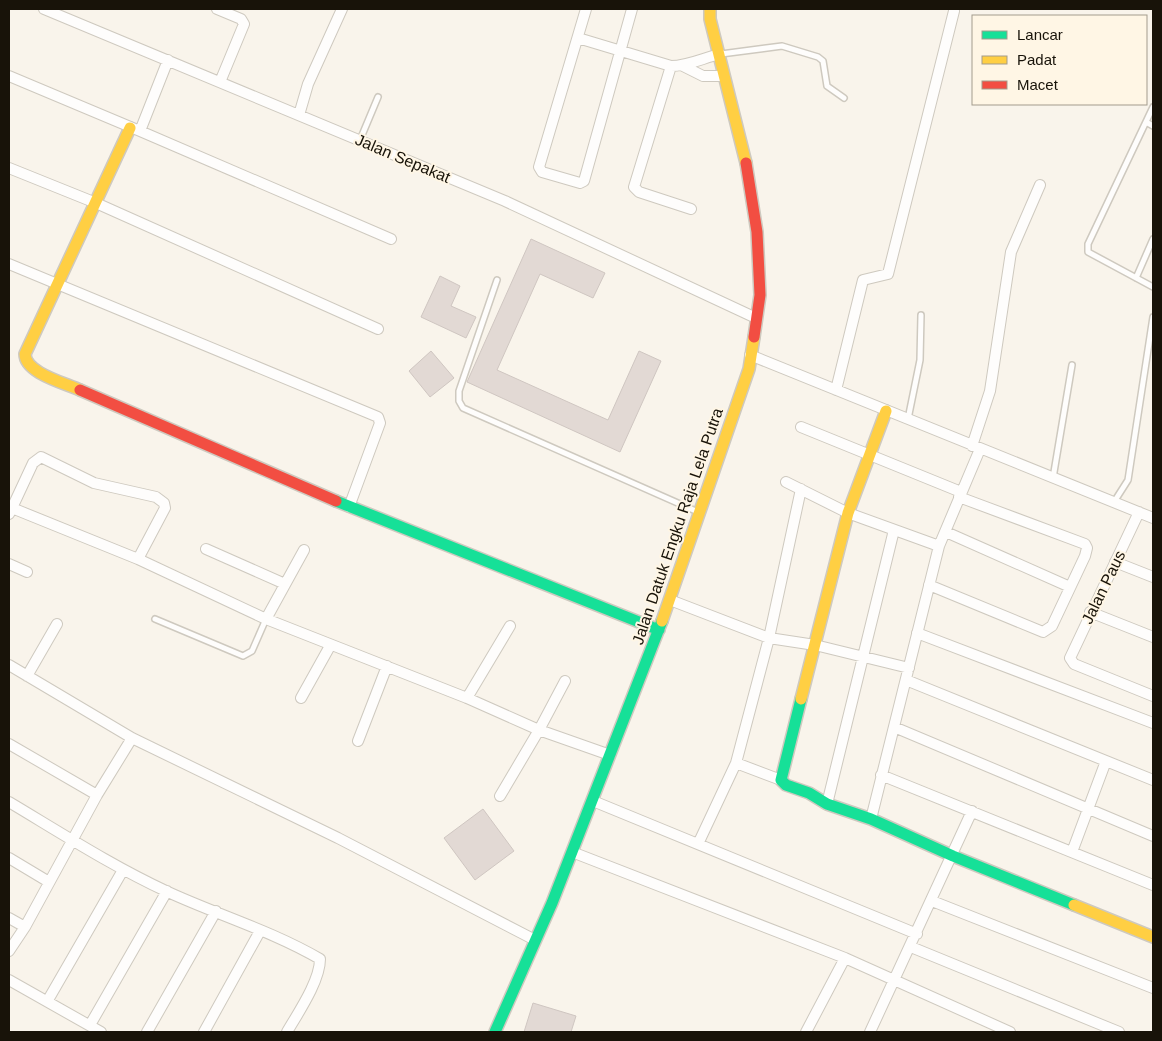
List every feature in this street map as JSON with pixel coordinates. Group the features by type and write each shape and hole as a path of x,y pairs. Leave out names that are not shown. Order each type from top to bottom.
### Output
{"street":[{"name":"Jalan Sepakat","path":"44,9 505,201 756,318"},
{"path":"218,9 241,19 244,24 220,82"},
{"path":"300,115 308,84 342,9"},
{"path":"586,9 539,167 542,172 580,183 584,182 619,50 632,9"},
{"name":"Jalan Datuk Engku Raja Lela Putra","path":"494,1032 593,801 659,630 748,370 760,295 757,232 747,167 710,19 710,9"},
{"path":"836,390 863,280 888,274 954,11"},
{"path":"578,38 671,66 683,66 702,58 720,54"},
{"path":"168,60 135,129 96,203 26,354 25,360 32,370 349,507 659,630"},
{"path":"671,66 634,187 639,192 691,209"},
{"path":"683,66 703,76 724,76"},
{"path":"9,76 391,239"},
{"path":"9,168 96,203 378,329"},
{"path":"871,819 939,546 946,532 976,448 990,391 1011,252 1040,185"},
{"path":"9,264 378,417 380,423 349,507"},
{"path":"750,356 1153,518"},
{"path":"781,780 848,513 886,411"},
{"path":"801,426 960,494 1085,544 1087,548 1052,626 1044,632 929,585"},
{"path":"138,559 165,508 164,504 156,497 94,483 41,457 33,463 10,510 138,559 266,619 330,646 387,666 540,730 610,755"},
{"path":"786,482 848,513 939,546"},
{"path":"698,844 736,763 769,638 801,489"},
{"name":"Jalan Paus","path":"1138,512 1070,658 1072,663 1153,696"},
{"path":"827,804 894,530"},
{"path":"946,532 1070,587"},
{"path":"206,549 285,584"},
{"path":"266,619 304,550"},
{"path":"1115,562 1153,577"},
{"path":"9,564 27,572"},
{"path":"670,600 769,638 815,644 909,668"},
{"path":"1090,612 1153,637"},
{"path":"27,676 57,624"},
{"path":"467,698 510,626"},
{"path":"917,633 1153,723"},
{"path":"301,698 330,646"},
{"path":"9,665 132,738 338,838 535,940"},
{"path":"358,741 387,666"},
{"path":"906,680 1153,780"},
{"path":"500,796 540,730 565,681"},
{"path":"894,727 1153,836"},
{"path":"9,951 25,927 97,795 132,738"},
{"path":"9,744 97,795"},
{"path":"1072,852 1106,761"},
{"path":"736,763 781,780 827,804 871,819 953,856 1153,937"},
{"path":"881,775 1153,885"},
{"path":"593,801 917,934"},
{"path":"9,802 123,870 167,892 301,948 320,959 320,966 312,986 287,1032"},
{"path":"874,1031 893,982 911,947 972,811"},
{"path":"572,852 845,958 893,982 1010,1032"},
{"path":"9,858 49,882"},
{"path":"48,1000 123,870"},
{"path":"90,1025 167,892"},
{"path":"932,901 1153,988"},
{"path":"147,1032 216,911"},
{"path":"9,918 25,927"},
{"path":"204,1032 260,931"},
{"path":"911,947 1118,1032"},
{"path":"806,1032 845,958"},
{"path":"9,980 48,1000 101,1032"}],"lane":[{"path":"720,54 752,48 782,46 818,57 824,61 827,86 844,98"},
{"path":"360,140 378,97"},
{"path":"1153,107 1088,244 1088,252 1153,288"},
{"path":"1146,122 1153,126"},
{"path":"1136,278 1153,239"},
{"path":"497,280 459,391 458,401 463,408 700,513"},
{"path":"908,420 920,360 922,315"},
{"path":"1114,502 1128,480 1153,317"},
{"path":"1053,478 1072,366"},
{"path":"154,619 243,656 252,651 266,619"}],"building":[{"path":"531,239 605,273 593,298 540,274 497,370 608,420 639,351 661,361 620,452 467,382"},
{"path":"440,276 460,286 451,306 476,317 466,338 421,317"},
{"path":"431,351 454,378 430,397 409,371"},
{"path":"483,809 514,851 475,880 444,838"},
{"path":"533,1003 576,1016 571,1032 524,1032"}],"traffic: fast":[{"path":"336,501 659,630"},
{"path":"495,1032 552,903 662,621"},
{"path":"801,699 781,780 786,785 809,793 827,804 871,819 953,856 1074,905"}],"traffic: slow":[{"path":"710,9 710,19 746,163"},
{"path":"80,390 38,372 31,367 25,354 130,128"},
{"path":"662,621 749,369 754,337"},
{"path":"801,699 848,513 886,411"},
{"path":"1074,905 1153,937"}],"traffic: jam":[{"path":"746,163 757,232 760,295 754,337"},
{"path":"80,390 336,501"}]}
